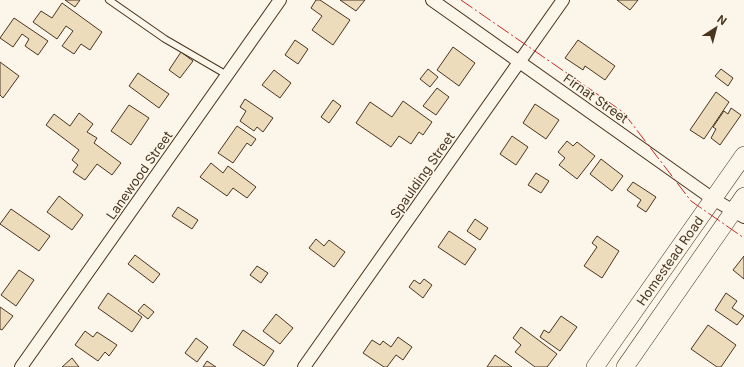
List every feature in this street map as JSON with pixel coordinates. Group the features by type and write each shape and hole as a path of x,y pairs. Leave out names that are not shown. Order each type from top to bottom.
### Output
{"main road":[{"name":"Homestead Road","path":"595,367 744,155"},
{"name":"Homestead Road","path":"625,367 739,214 744,196"}],"street":[{"name":"Lanewood Street","path":"21,367 280,0"},
{"name":"Firnat Street","path":"432,0 713,199 739,214"},
{"name":"Spaulding Street","path":"304,367 563,0"}],"lane":[{"path":"109,0 165,39 227,75"}],"building":[{"path":"65,0 80,0 75,7"},
{"path":"316,0 320,0 350,20 333,45 312,30 322,16 311,8"},
{"path":"340,0 365,0 356,11"},
{"path":"617,0 638,0 630,10"},
{"path":"62,3 102,32 90,50 81,44 74,54 62,46 73,31 66,26 57,39 33,22 41,11 52,18"},
{"path":"14,18 48,41 38,55 25,46 29,39 22,34 13,47 0,38"},
{"path":"295,40 308,49 298,64 285,55"},
{"path":"578,40 615,66 605,80 585,66 583,70 565,58"},
{"path":"453,47 475,63 459,86 437,70"},
{"path":"181,52 193,61 180,78 169,70"},
{"path":"0,62 19,76 3,98 0,95"},
{"path":"428,69 438,77 430,87 420,79"},
{"path":"721,69 733,78 728,86 715,76"},
{"path":"274,70 291,83 280,98 262,85"},
{"path":"138,73 169,94 159,108 129,86"},
{"path":"437,88 449,97 436,115 423,106"},
{"path":"716,92 729,102 704,139 690,130"},
{"path":"245,99 273,118 263,132 257,127 254,131 240,121 246,111 240,107"},
{"path":"333,100 341,106 329,123 321,117"},
{"path":"403,101 432,122 423,135 419,132 411,144 399,136 391,147 356,123 370,102 392,117"},
{"path":"535,104 559,120 546,139 523,123"},
{"path":"129,105 149,118 131,145 111,131"},
{"path":"731,108 741,115 720,145 711,138 716,129 713,127 724,111 728,114"},
{"path":"79,113 93,124 87,132 97,138 94,143 121,163 112,175 97,164 85,180 73,172 78,165 72,160 79,150 46,125 54,114 70,126"},
{"path":"237,126 256,139 251,146 247,143 233,163 218,153"},
{"path":"512,136 528,147 516,165 500,154"},
{"path":"567,141 573,146 577,142 595,156 577,179 559,165 565,158 558,152"},
{"path":"601,159 623,176 612,191 590,174"},
{"path":"211,163 223,173 228,166 256,187 247,198 233,188 227,196 200,177"},
{"path":"536,173 549,181 541,193 528,185"},
{"path":"633,182 656,197 646,212 637,206 641,200 627,190"},
{"path":"59,196 83,215 72,230 47,212"},
{"path":"178,207 198,220 192,229 172,216"},
{"path":"11,209 50,236 39,251 0,224"},
{"path":"475,219 488,228 480,240 467,231"},
{"path":"449,231 476,249 465,265 438,247"},
{"path":"597,236 619,251 602,278 584,266 597,247 592,243"},
{"path":"316,239 324,246 329,240 345,252 334,267 309,248"},
{"path":"135,255 160,274 153,283 128,264"},
{"path":"744,256 744,279 733,270"},
{"path":"257,266 268,273 261,283 250,275"},
{"path":"19,270 34,280 16,306 1,295"},
{"path":"424,279 432,285 423,298 409,287 414,280 420,284"},
{"path":"108,293 142,317 132,332 98,308"},
{"path":"726,293 737,301 732,308 744,316 737,325 715,310"},
{"path":"144,304 154,312 148,319 138,311"},
{"path":"0,307 13,316 2,330 0,329"},
{"path":"276,314 293,328 280,344 263,331"},
{"path":"561,316 577,327 560,351 540,337 544,330 549,333"},
{"path":"708,325 736,345 721,367 717,367 691,349"},
{"path":"521,327 557,354 547,367 535,367 515,352 521,345 513,338"},
{"path":"243,330 274,351 264,366 233,345"},
{"path":"85,331 93,337 97,332 117,345 109,356 105,352 98,361 75,345"},
{"path":"398,337 412,347 403,360 396,355 387,367 384,367 363,353 372,340 380,345 383,341 391,347"},
{"path":"196,338 208,347 197,362 185,353"},
{"path":"495,355 512,367 487,367"},
{"path":"72,358 79,367 62,367"},
{"path":"207,361 216,367 203,367"}],"power":[{"path":"461,0 623,112 691,201 744,238"}]}
